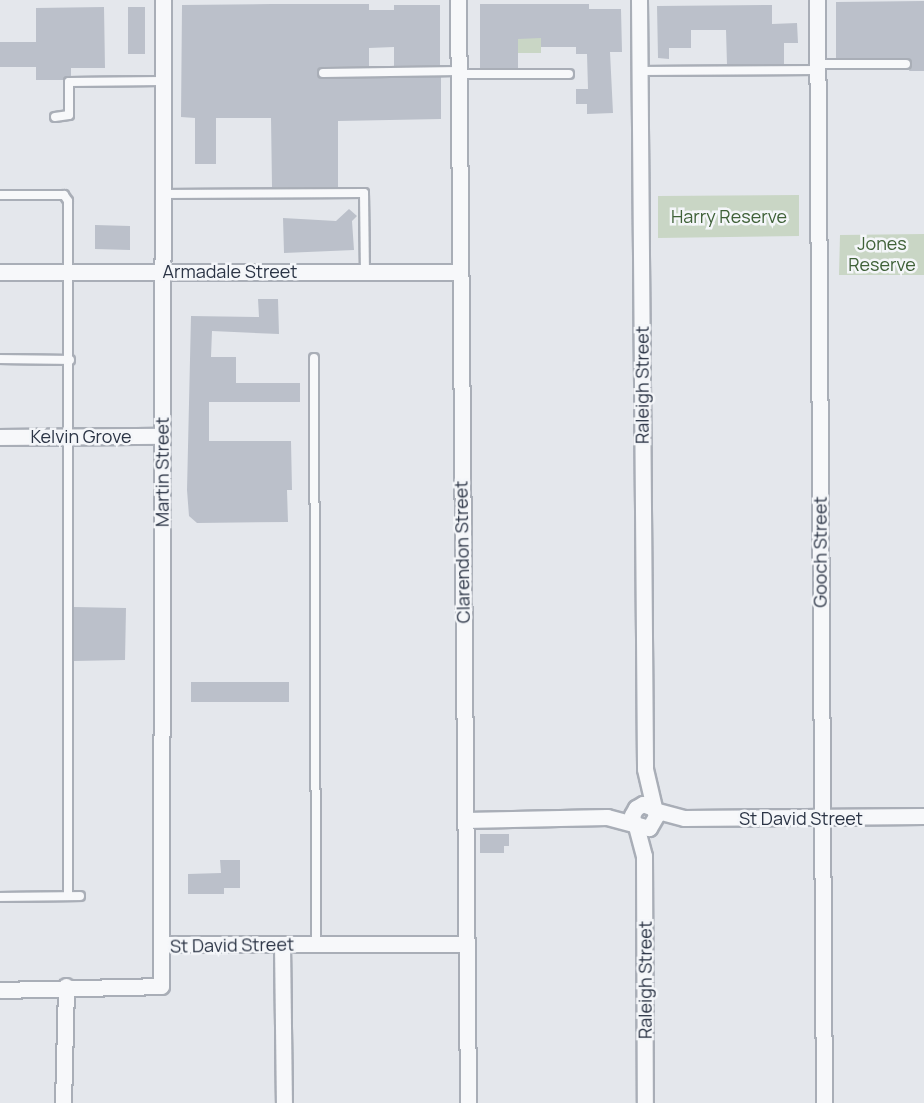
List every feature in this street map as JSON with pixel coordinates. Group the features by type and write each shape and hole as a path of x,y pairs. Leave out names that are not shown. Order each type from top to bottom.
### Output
{"street":[{"name":"Martin Street","path":"163,0 161,194 163,944"},
{"name":"Clarendon Street","path":"458,0 468,1103"},
{"name":"Raleigh Street","path":"639,0 645,769 653,817 644,856"},
{"name":"Gooch Street","path":"817,0 824,1103"},
{"name":"Armadale Street","path":"0,272 161,270 460,272"},
{"name":"Kelvin Grove","path":"0,437 162,436"},
{"name":"Raleigh Street","path":"645,769 635,817 644,856 645,1103"},
{"path":"635,817 643,804 653,817"},
{"name":"St David Street","path":"653,817 822,819 924,816"},
{"path":"465,820 653,817"},
{"name":"St David Street","path":"0,990 66,986 161,986 163,944 466,944"},
{"path":"282,944 284,1103"},
{"path":"63,1103 66,986"}],"lane":[{"path":"639,71 906,64"},
{"path":"323,73 569,74"},
{"path":"55,117 69,115 69,82 162,81"},
{"path":"161,194 364,193 364,272"},
{"path":"0,195 64,195 68,201 70,360 68,894"},
{"path":"314,358 316,944"},
{"path":"0,359 70,360"},
{"path":"0,897 68,894 80,896"}],"green space":[{"path":"541,25 541,53 518,53 518,26"},
{"name":"Harry Reserve","path":"799,195 799,236 658,238 658,196"},
{"name":"Jones Reserve","path":"924,234 924,275 839,275 840,235"}],"building":[{"path":"924,1 924,71 909,71 912,63 907,58 836,58 836,2"},
{"path":"369,4 369,10 394,10 394,5 440,5 440,65 394,66 394,47 369,48 369,66 323,67 317,73 323,79 441,77 441,119 338,121 338,187 272,187 271,118 216,118 216,164 195,164 195,118 181,117 182,5"},
{"path":"480,4 589,4 589,9 621,9 622,52 610,52 613,113 587,114 587,104 576,104 576,89 588,89 587,54 576,54 576,47 541,47 541,38 518,39 518,68 480,68"},
{"path":"772,5 772,24 797,23 798,43 784,43 784,64 727,65 726,30 691,30 691,48 669,48 669,59 658,58 657,6"},
{"path":"104,7 105,68 71,68 71,76 64,80 36,80 36,67 0,67 0,42 36,42 36,8"},
{"path":"128,7 145,7 145,54 128,54"},
{"path":"349,209 357,216 352,221 354,250 284,253 283,218 336,221"},
{"path":"95,225 130,226 130,250 95,249"},
{"path":"258,299 278,299 279,334 212,331 211,357 236,357 236,383 300,383 300,402 209,402 209,441 291,441 292,490 287,490 288,522 197,523 189,516 187,490 191,316 259,317"},
{"path":"74,607 126,608 125,660 74,661"},
{"path":"191,682 289,682 289,702 191,702"},
{"path":"480,834 509,834 509,846 504,846 504,853 480,853"},
{"path":"220,860 240,860 240,888 224,888 224,894 188,894 188,874 221,873"}]}
